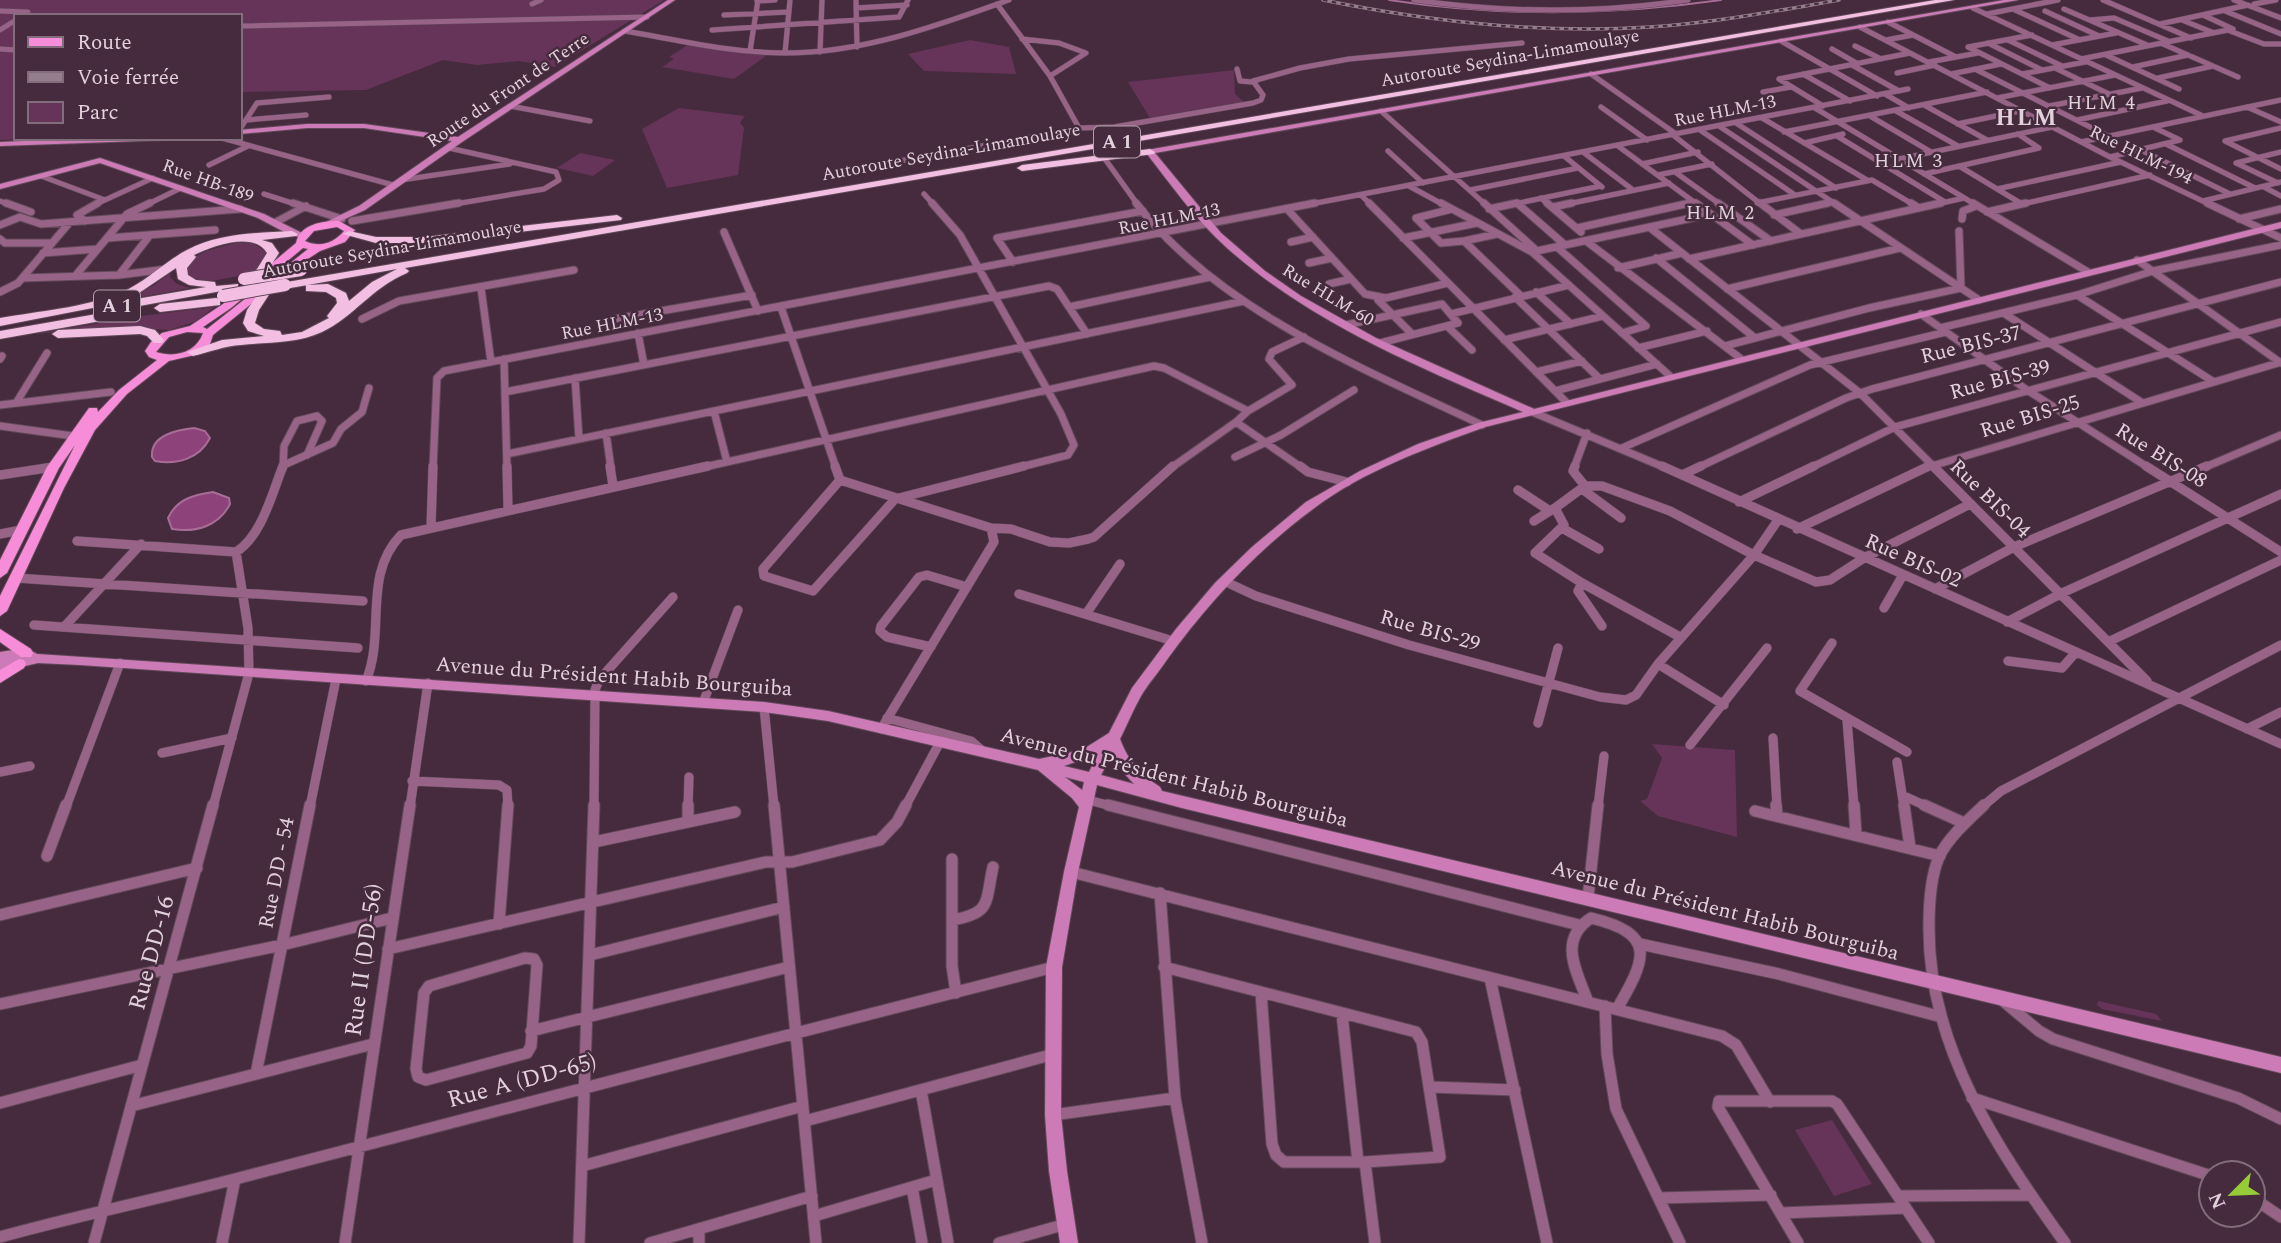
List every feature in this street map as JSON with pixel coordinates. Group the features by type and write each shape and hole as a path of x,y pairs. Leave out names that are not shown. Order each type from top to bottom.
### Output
{"highway":[{"name":"Autoroute Seydina-Limamoulaye","path":"0,324 623,222 1909,0"},
{"name":"Autoroute Seydina-Limamoulaye","path":"0,335 220,299 293,277 345,266 919,175 1950,0"},
{"path":"919,175 947,175 1150,152"},
{"path":"351,228 376,240 425,240 623,222"},
{"path":"193,352 228,343 296,337 318,330 336,319 370,286 400,272 623,222"},
{"path":"0,324 115,299 146,285 190,253 212,244 235,238 299,238"},
{"path":"241,240 268,245 273,253 268,265 244,284 193,283 182,276 181,268 189,258 211,247 241,240"},
{"path":"220,299 270,289 328,288 342,296 343,303 332,317 312,327 285,334 265,333 253,327 250,313 270,289"},
{"path":"0,342 128,330 148,331 158,340"}],"main road":[{"path":"242,131 307,126 364,126 459,140"},
{"path":"0,187 100,160"},
{"path":"0,573 53,467 74,436 111,392 159,357 193,352 206,343 208,334 270,289 296,262 318,247 338,242 351,228 345,225 324,225 299,238 194,328"},
{"path":"299,238 318,247"},
{"path":"159,357 150,351 158,340 175,331 194,328 208,334"},
{"path":"0,611 67,470 90,428 123,391 159,357"},
{"path":"0,634 28,659 0,677"},
{"name":"Avenue du Président Habib Bourguiba","path":"1093,779 1930,983 2281,1065"}],"street":[{"path":"532,4 541,0"},
{"name":"Route du Front de Terre","path":"362,208 459,140 673,0"},
{"path":"750,51 757,1 775,0"},
{"path":"785,53 790,0"},
{"path":"820,52 822,0"},
{"path":"856,0 857,47"},
{"path":"625,31 750,51 820,52 857,47 926,29 1009,0"},
{"path":"1415,0 1570,10 1627,9 1688,0"},
{"path":"1570,10 1574,0"},
{"path":"1150,152 2015,0"},
{"path":"1987,14 2058,0"},
{"path":"2103,0 2191,38"},
{"path":"2234,0 2280,17"},
{"path":"2243,0 2251,5"},
{"path":"2158,24 2276,0"},
{"path":"856,8 907,2"},
{"path":"712,30 899,18 907,2"},
{"path":"2006,2 2080,40"},
{"path":"997,4 1050,76 1079,128"},
{"path":"1973,8 2203,116"},
{"path":"2064,9 2149,46"},
{"path":"0,10 28,12 26,14"},
{"path":"2045,11 2099,36"},
{"path":"2223,11 2281,34"},
{"path":"724,15 789,12"},
{"path":"2203,15 2264,44 2281,44"},
{"path":"242,26 646,17"},
{"path":"2071,23 2111,18 2169,42"},
{"path":"2180,19 2214,33"},
{"path":"1888,22 1956,57"},
{"name":"Rue HLM-194","path":"1860,27 2110,157 2281,237"},
{"path":"2024,32 2052,27"},
{"path":"2022,74 2105,54 2232,30"},
{"path":"2052,45 2118,32"},
{"path":"1886,40 1913,35"},
{"path":"2032,35 1968,47 2050,88"},
{"path":"1022,39 1059,43 1087,54 1050,76"},
{"path":"2008,40 2062,66"},
{"path":"1781,41 1909,108"},
{"path":"1237,69 1240,81 1252,82 1282,72 1364,58 1451,48 1492,49 1522,43"},
{"path":"1988,43 2042,70"},
{"path":"2162,44 2238,78"},
{"path":"1855,46 1881,59"},
{"path":"1832,49 1899,91"},
{"path":"1911,53 1779,79 1855,132 2088,272"},
{"path":"1897,73 1944,59 1978,53"},
{"path":"2105,54 2179,89 2155,94"},
{"path":"2133,67 2188,55"},
{"path":"1944,59 1966,71"},
{"path":"1951,74 2001,64"},
{"path":"2156,78 2213,66"},
{"path":"2055,68 2109,94"},
{"path":"1975,69 2108,136"},
{"path":"1591,74 1698,152 1757,203 1801,234"},
{"path":"1803,74 1850,101"},
{"path":"1997,98 2115,75"},
{"path":"894,162 1079,128 1114,127 1252,103 1261,100 1263,95 1252,82"},
{"path":"1763,92 1791,87"},
{"path":"2049,106 2142,88"},
{"name":"Rue HLM-13","path":"430,527 437,378 444,371 1908,89"},
{"path":"1784,132 1987,92"},
{"path":"242,127 260,102 329,97"},
{"path":"2077,120 2169,100"},
{"path":"2081,142 2281,100"},
{"path":"2272,102 2281,106"},
{"path":"1924,105 1987,140"},
{"path":"510,106 590,121"},
{"path":"1601,107 1647,140"},
{"path":"2247,107 2281,122"},
{"path":"1957,124 2021,110"},
{"path":"1381,111 1670,376"},
{"path":"1896,111 1959,146"},
{"path":"246,120 306,115"},
{"path":"1870,116 1931,152"},
{"path":"1762,118 1919,208"},
{"path":"1736,123 1836,188"},
{"path":"1719,126 1979,300"},
{"path":"1899,159 2052,127"},
{"path":"2110,157 2180,140 2153,127"},
{"path":"2281,128 2225,141 2281,170"},
{"path":"1700,130 1795,195"},
{"path":"1804,143 1855,132"},
{"path":"1924,174 2039,148 2018,134"},
{"path":"1837,136 1945,202"},
{"path":"0,144 106,140"},
{"path":"228,140 397,183 516,163"},
{"path":"0,155 15,143"},
{"path":"2166,144 2255,188"},
{"path":"209,165 248,146"},
{"path":"1618,146 1753,245"},
{"path":"351,228 544,189 559,180 556,172 449,148"},
{"path":"2141,150 2230,194"},
{"path":"1388,151 1423,183"},
{"name":"Rue HLM-60","path":"1150,152 1209,225 1241,256 1272,280 1346,326 1530,411"},
{"path":"1583,152 1633,190"},
{"path":"1642,164 1698,152"},
{"path":"2279,183 2236,163 2281,153"},
{"path":"1564,156 1612,195"},
{"path":"1105,159 1143,211 1164,234 1210,277 1244,301 1304,337 1482,425"},
{"name":"Rue HB-189","path":"100,160 276,222 299,238"},
{"path":"1997,188 2121,162"},
{"path":"1658,175 1712,164"},
{"path":"1959,166 2022,204"},
{"path":"1470,191 1578,167"},
{"path":"1675,172 1771,241"},
{"path":"1987,212 2150,175"},
{"path":"41,176 105,200"},
{"path":"85,220 77,214 153,178"},
{"path":"1757,203 1871,180"},
{"path":"1553,207 1669,183"},
{"path":"2203,201 2279,183"},
{"path":"1409,186 1535,252 1711,214"},
{"path":"1489,209 1601,186"},
{"path":"2263,187 2281,195"},
{"path":"76,275 127,214 181,188"},
{"path":"264,194 342,219"},
{"path":"839,480 763,569 764,576 807,591 818,588 895,499 1068,455 1073,445 1061,414 980,268 953,223 935,208 924,194"},
{"path":"1360,195 1566,402"},
{"path":"1541,198 1618,268 1707,331 1740,359"},
{"path":"1689,259 1964,198"},
{"path":"0,201 31,212"},
{"path":"1577,228 1695,202"},
{"path":"1774,215 1833,202"},
{"path":"1517,203 1646,326 1622,332"},
{"path":"276,222 306,206"},
{"path":"1962,219 1964,211 1976,206"},
{"path":"351,228 362,208"},
{"path":"324,225 362,208"},
{"path":"0,223 23,217 37,224 240,209"},
{"path":"1452,209 1416,218 1445,244 1498,233"},
{"path":"2239,219 2281,209"},
{"path":"1288,210 1363,292 1386,298 1448,283"},
{"path":"107,238 214,233 225,211"},
{"path":"1013,262 997,239 1143,211"},
{"path":"0,292 23,278 70,222"},
{"path":"1403,238 1477,222"},
{"path":"1069,1243 1053,1115 1054,967 1071,872 1093,779 1137,692 1173,641 1224,581 1302,511 1347,482 1393,458 1482,425 2281,225"},
{"name":"Rue BIS-04","path":"1649,227 1779,332 1824,363 1860,393 2151,685"},
{"path":"1959,231 1961,288"},
{"path":"724,232 758,311"},
{"path":"119,275 150,235"},
{"path":"1290,242 1313,237"},
{"path":"0,239 5,243 52,243"},
{"path":"1464,241 1600,379"},
{"path":"1622,448 1810,365 2077,295 2152,271 2281,245"},
{"path":"1727,289 1900,248"},
{"path":"43,253 97,250"},
{"path":"1618,268 1682,253"},
{"path":"1310,263 1332,258"},
{"path":"1656,258 1755,338"},
{"path":"2137,260 2280,362"},
{"path":"23,278 119,275 168,269"},
{"path":"362,319 386,304 398,301 574,270"},
{"path":"1069,307 1210,277"},
{"path":"1329,284 1351,279"},
{"name":"Rue BIS-37","path":"1682,475 1860,393 2281,282"},
{"path":"1451,314 1569,285"},
{"path":"505,392 1053,286 1087,334"},
{"path":"481,288 491,362"},
{"path":"1725,346 1869,308 1961,288"},
{"path":"1536,292 1571,324"},
{"path":"615,319 752,295"},
{"path":"2077,295 2214,382"},
{"path":"1378,300 1412,334"},
{"path":"507,454 1244,301"},
{"path":"1346,326 1442,304 1458,323 1380,343"},
{"path":"781,307 839,480"},
{"name":"Rue BIS-08","path":"1921,314 2075,422 2281,552"},
{"path":"2006,314 2141,402"},
{"path":"1504,340 1604,316"},
{"name":"Rue BIS-39","path":"1740,502 1895,427 2281,322"},
{"path":"1447,326 1472,350"},
{"path":"1639,348 1707,331"},
{"path":"638,333 644,365"},
{"path":"839,480 991,528 1003,527 1053,542 1078,542 1094,537 1177,463 1248,411 1292,385 1269,359 1272,352 1304,337"},
{"path":"16,403 47,353"},
{"path":"504,359 508,509"},
{"path":"1536,372 1582,361"},
{"name":"Rue BIS-25","path":"1797,529 1932,466 2280,362"},
{"path":"1555,391 1657,365"},
{"path":"366,681 375,662 376,610 383,553 401,535 1159,366 1248,411"},
{"path":"575,378 579,439"},
{"path":"284,465 328,446 341,429 362,412 369,388"},
{"path":"1235,457 1268,445 1354,390"},
{"path":"0,405 111,392"},
{"path":"714,411 727,462"},
{"name":"Rue BIS-02","path":"1530,411 1622,448 1797,529 2281,744"},
{"path":"77,541 236,552 250,541 284,465 285,446 297,421 317,416 322,421 307,455"},
{"path":"1236,422 1308,472 1347,482"},
{"path":"1,427 74,436"},
{"path":"606,433 613,486"},
{"path":"1587,433 1573,471 1584,487 1621,518"},
{"path":"1935,589 2014,547 2281,435"},
{"path":"0,475 53,467"},
{"path":"1534,521 1584,487 1602,486 1670,511 1754,555 1816,582 1830,580 1864,558 1970,504"},
{"path":"1518,490 1553,510 1564,524 1532,557 1680,637"},
{"path":"2007,622 2062,593 2281,494"},
{"path":"1724,705 1658,664 1754,555 1778,520"},
{"path":"986,754 971,741 884,723 993,541 995,536 991,528"},
{"path":"1562,528 1599,548"},
{"path":"0,534 21,530"},
{"path":"64,627 141,544"},
{"name":"Rue DD-16","path":"94,1243 249,673 249,640 236,552"},
{"path":"2110,641 2281,560"},
{"path":"1086,614 1120,564"},
{"path":"931,647 887,637 880,631 881,626 919,577 927,575 967,587"},
{"path":"1884,608 1903,575"},
{"path":"16,578 363,601"},
{"name":"Rue BIS-29","path":"1224,581 1265,599 1409,645 1600,697 1631,699 1658,664"},
{"path":"1582,583 1578,591 1602,626"},
{"path":"1019,594 1173,641"},
{"path":"579,1243 594,842 595,695 599,680 673,597"},
{"path":"703,704 738,610"},
{"path":"34,625 358,648"},
{"path":"1832,643 1799,689 1847,720 1907,752"},
{"path":"2065,1243 2031,1195 1972,1098 1938,1016 1930,983 1926,938 1931,892 1940,856 1964,823 2001,791 2182,699 2281,645"},
{"path":"1538,723 1558,648"},
{"path":"1690,745 1766,648"},
{"path":"2008,661 2062,668 2076,652"},
{"path":"0,657 28,659"},
{"path":"0,667 28,659"},
{"name":"Avenue du Président Habib Bourguiba","path":"28,659 764,707 884,723 940,742 1093,779"},
{"path":"47,856 120,663"},
{"name":"Rue DD - 54","path":"256,1074 336,679"},
{"name":"Rue II (DD-56)","path":"345,1243 428,683"},
{"path":"764,707 816,1243"},
{"path":"2248,729 2281,712"},
{"path":"1847,720 1856,834"},
{"path":"1039,764 1080,758 1115,735"},
{"path":"1115,735 1122,765 1129,774 1167,798"},
{"path":"162,753 232,738"},
{"path":"1773,738 1777,816"},
{"path":"388,949 766,862 792,862 880,840 897,822 940,742"},
{"path":"1604,756 1595,900 1607,921"},
{"path":"1897,762 1910,847"},
{"path":"1039,764 1087,803 1579,925"},
{"path":"0,772 30,766"},
{"path":"688,822 689,777"},
{"path":"412,781 499,785 507,790 509,798 499,924"},
{"path":"1902,795 1964,823"},
{"path":"1755,811 1940,856"},
{"path":"594,842 735,812"},
{"path":"952,859 956,993"},
{"path":"952,920 980,913 984,908 993,867"},
{"path":"0,915 197,868"},
{"path":"1071,872 1730,1040 1770,1102"},
{"path":"1160,893 1175,1098 1202,1243"},
{"path":"590,955 784,907"},
{"path":"0,1004 169,970 392,918"},
{"path":"1588,1002 1570,944 1579,925 1591,918 1626,928 1640,944 1779,974 1938,1016"},
{"path":"1640,944 1641,965 1611,1008 1606,1054 1616,1109 1680,1243"},
{"path":"534,958 537,965 531,1031 531,1046 520,1056 426,1080 418,1077 416,1069 424,993 436,982 534,958"},
{"path":"531,1031 789,967"},
{"name":"Rue A (DD-65)","path":"0,1237 103,1209 235,1179 586,1085 1054,967"},
{"path":"1164,967 1261,992 1342,1014 1416,1032 1421,1035 1440,1157 1362,1162 1284,1162 1276,1155 1272,1144 1261,992"},
{"path":"1490,978 1547,1243"},
{"path":"2001,1000 2039,1031 2053,1038 2238,1098 2281,1119"},
{"path":"1342,1014 1375,1243"},
{"path":"131,1106 373,1044"},
{"path":"805,1121 1055,1054"},
{"path":"0,1103 142,1065"},
{"path":"1430,1087 1515,1090"},
{"path":"921,1090 948,1243"},
{"path":"1053,1115 1175,1098"},
{"path":"1972,1098 2197,1170"},
{"path":"1798,1243 1718,1107 1718,1101 1832,1101 1837,1104 1929,1243"},
{"path":"582,1166 803,1106"},
{"path":"222,1243 235,1179"},
{"path":"814,1216 936,1180"},
{"path":"912,1187 922,1243"},
{"path":"1659,1198 1771,1195"},
{"path":"1898,1196 2031,1195"},
{"path":"650,1243 699,1236 812,1196"},
{"path":"1781,1213 1906,1208"},
{"path":"999,1243 1066,1224"}],"green space":[{"path":"0,0 664,0 555,67 519,61 477,65 443,60 366,90 242,92 242,14 14,14 14,140 0,140"},
{"path":"970,40 1009,47 1016,74 924,71 908,54"},
{"path":"689,44 767,55 734,79 662,67 674,59 669,57"},
{"path":"1234,70 1235,94 1244,102 1150,118 1128,82"},
{"path":"679,108 745,116 740,123 744,128 738,175 667,188 642,129"},
{"path":"580,153 615,160 593,176 557,168"},
{"path":"235,243 252,243 266,251 256,273 211,281 188,277 186,267 195,257"},
{"path":"170,273 170,277 177,284 190,288 118,301 153,286"},
{"path":"215,307 194,322 169,330 116,327 35,334 148,315"},
{"path":"1652,744 1735,750 1737,837 1658,816 1640,801 1647,799 1662,758"},
{"path":"2098,1001 2156,1014 2162,1021 2102,1009 2097,1005"},
{"path":"1832,1120 1872,1184 1834,1196 1795,1130"}],"shaded area":[{"path":"194,428 205,431 210,438 200,451 179,461 155,461 152,457 155,443 173,432"},
{"path":"213,492 229,498 230,504 220,518 198,529 172,529 168,518 176,506 192,497"}],"waterway":[{"path":"1389,0 1514,12 1596,12 1721,0"}],"railway":[{"path":"1323,0 1445,20 1568,29 1697,23 1839,0"}],"district":[{"name":"HLM 4","path":"2102,103"},
{"name":"HLM","path":"2027,118"},
{"name":"HLM 3","path":"1909,161"},
{"name":"HLM 2","path":"1721,213"}]}
